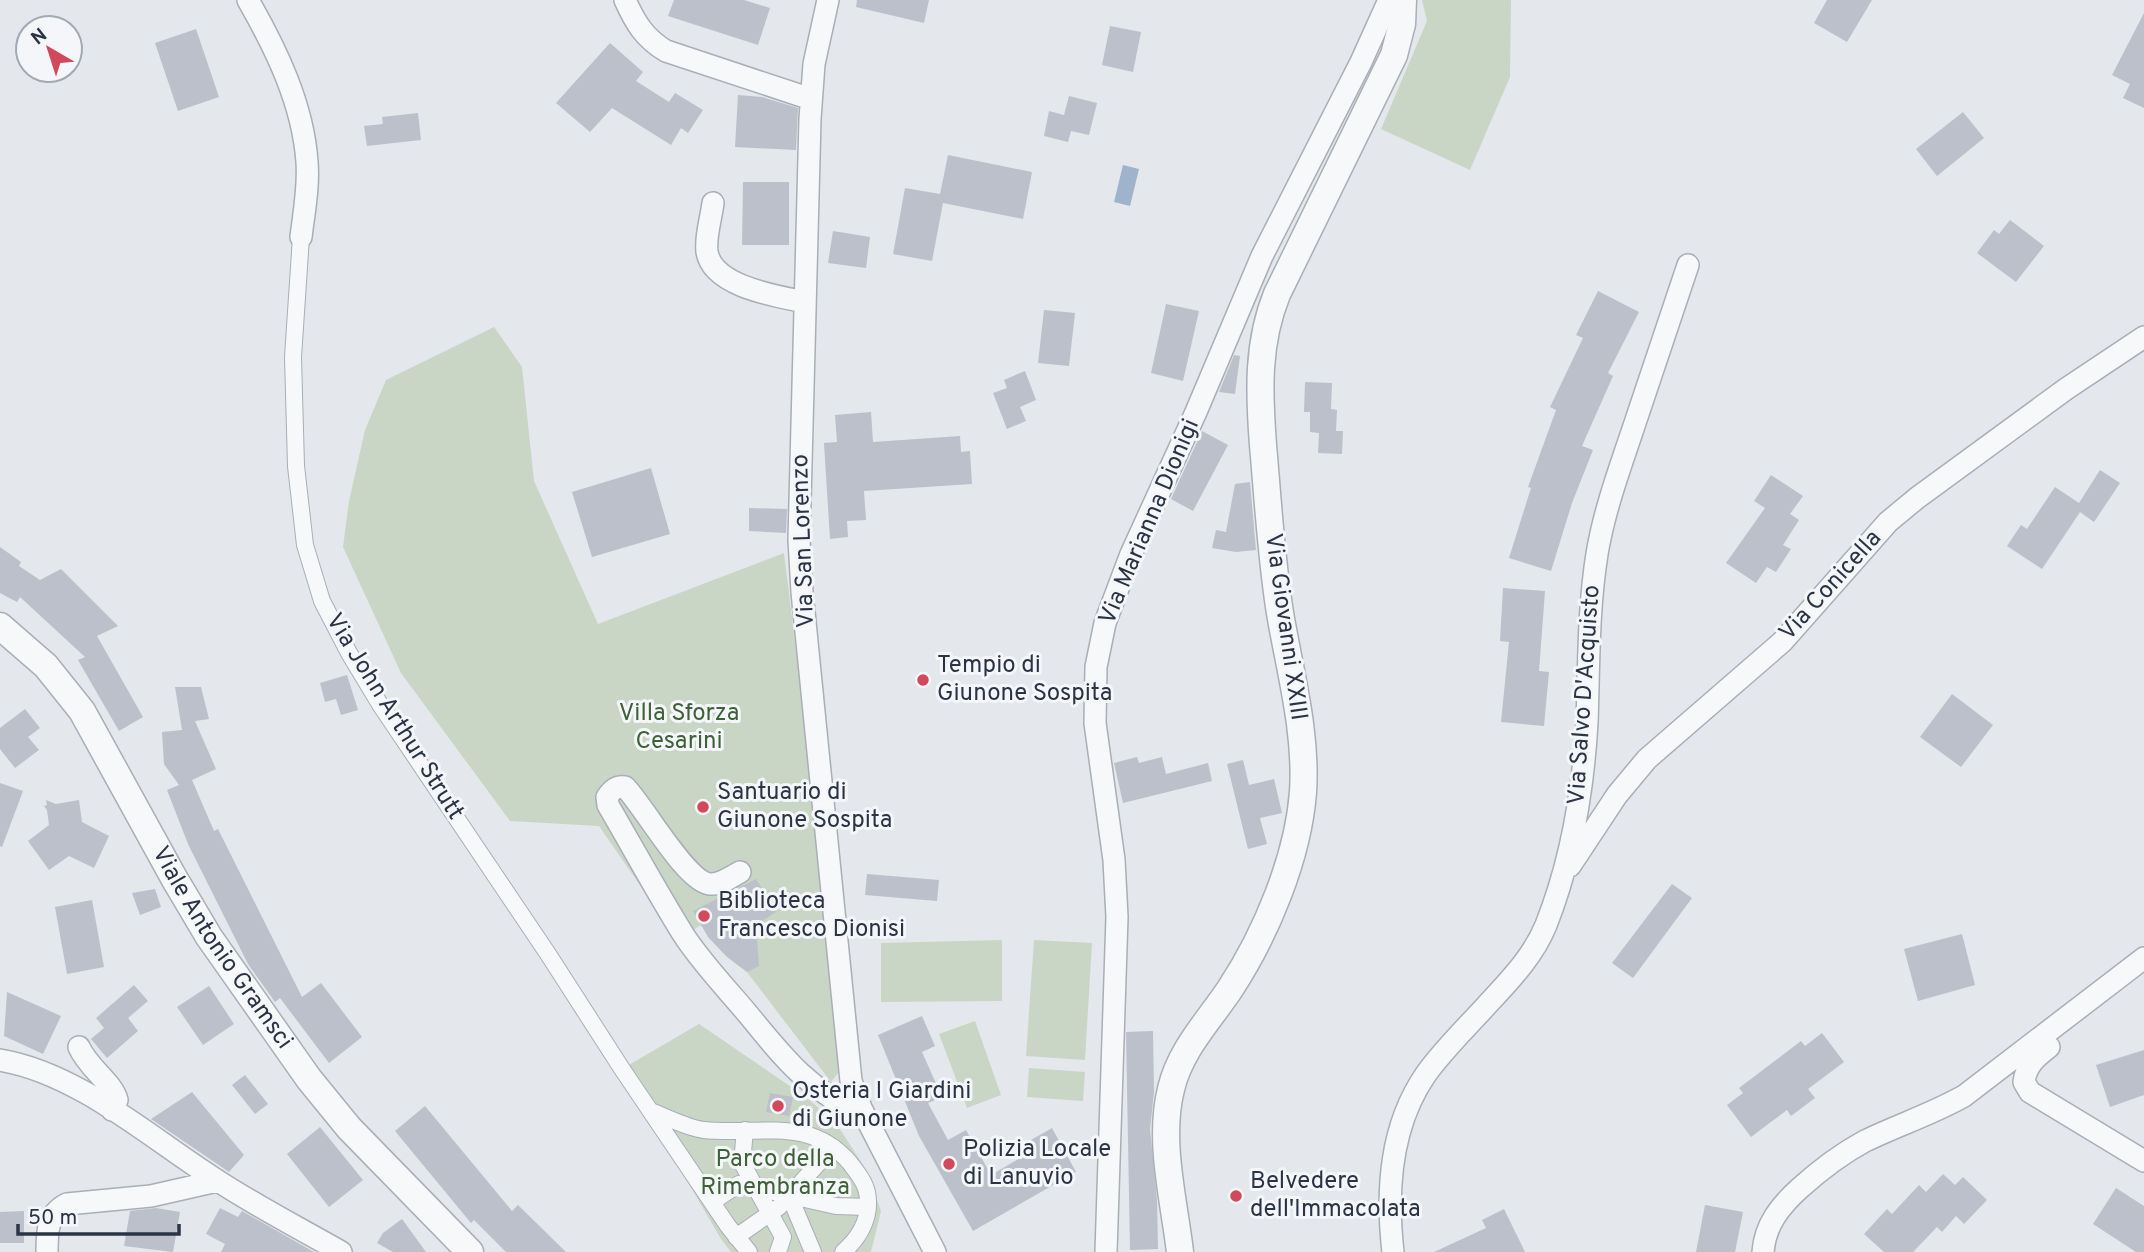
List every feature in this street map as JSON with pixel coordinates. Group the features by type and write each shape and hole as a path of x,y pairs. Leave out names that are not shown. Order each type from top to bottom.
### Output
{"street":[{"path":"248,0 279,60 302,132 307,162 307,185 300,237"},
{"path":"625,0 641,31 666,51 811,99"},
{"name":"Via San Lorenzo","path":"828,0 814,64 811,99 799,510 801,569 851,1081 866,1117 935,1252"},
{"name":"Via Marianna Dionigi","path":"1106,1252 1117,903 1114,860 1094,723 1095,674 1103,632 1111,602 1131,554 1196,412 1262,256 1361,62 1389,0"},
{"name":"Via Giovanni XXIII","path":"1180,1252 1167,1140 1170,1091 1186,1050 1243,969 1267,920 1288,863 1302,800 1299,722 1280,612 1268,513 1260,390 1264,333 1277,293 1386,75 1399,35 1403,0"},
{"path":"713,204 707,251 715,268 747,288 805,302"},
{"name":"Via John Arthur Strutt","path":"300,237 294,319 296,453 304,536 310,567 320,596 372,692 541,943 622,1069 736,1237 749,1252"},
{"name":"Via Salvo D'Acquisto","path":"1393,1252 1389,1213 1391,1171 1397,1137 1408,1107 1434,1064 1530,956 1545,926 1561,880 1583,771 1589,624 1599,545 1624,456 1688,265"},
{"name":"Via Conicella","path":"1561,880 1616,795 1640,766 1793,632 1888,522 2066,389 2144,337"},
{"name":"Viale Antonio Gramsci","path":"0,626 46,666 82,711 191,907 225,961 309,1079 356,1135 470,1252"},
{"path":"740,872 721,882 709,884 701,881 672,850 625,787 619,786 611,790 607,797 608,805 684,936 786,1061 805,1080 835,1102 866,1117"},
{"path":"1763,1252 1767,1230 1777,1211 1827,1165 1867,1140 1964,1096 2144,958"},
{"path":"2112,984 2079,1025 2034,1059 2027,1069 2024,1082 2035,1096 2144,1161"},
{"path":"79,1047 90,1066 116,1094 117,1100 111,1110"},
{"path":"0,1060 22,1064 58,1078 217,1181 341,1252"},
{"path":"653,1112 702,1130 797,1131 815,1136 833,1147 862,1178 868,1192 868,1207 860,1234 843,1252"},
{"path":"745,1130 743,1163 783,1237 778,1252"},
{"path":"736,1237 770,1214 833,1147"},
{"path":"47,1252 47,1231 51,1218 67,1204 151,1196 217,1181"},
{"path":"712,1202 739,1184 836,1206 868,1207"},
{"path":"789,1195 813,1252"}],"green space":[{"path":"1422,0 1511,0 1510,77 1470,170 1381,129 1427,21"},
{"name":"Villa Sforza Cesarini","path":"494,327 522,367 534,481 598,624 784,553 819,838 824,927 839,1072 831,1082 747,972 726,956 701,925 678,940 599,826 510,821 401,673 343,547 349,501 365,430 386,380"},
{"path":"1002,940 1002,1001 881,1002 881,943"},
{"path":"1034,940 1092,943 1085,1060 1026,1056"},
{"path":"975,1021 1001,1095 967,1108 939,1034"},
{"name":"Parco della Rimembranza","path":"699,1024 806,1097 836,1123 867,1171 881,1211 871,1252 731,1252 721,1239 622,1069"},
{"path":"1029,1068 1085,1072 1083,1101 1027,1097"}],"water":[{"path":"1123,165 1139,169 1130,206 1114,202"}],"building":[{"path":"674,0 744,0 770,8 758,45 668,16"},
{"path":"857,0 929,0 924,23 856,7"},
{"path":"1827,0 1872,0 1847,42 1814,23"},
{"path":"2144,13 2144,108 2123,98 2130,84 2112,75"},
{"path":"1110,26 1141,32 1133,72 1102,65"},
{"path":"196,29 219,97 178,111 155,43"},
{"path":"610,43 643,72 636,81 669,102 675,93 703,110 688,133 681,128 671,145 612,108 590,132 556,103"},
{"path":"738,95 762,97 798,108 796,150 735,147"},
{"path":"1069,96 1097,103 1089,135 1071,131 1068,142 1044,136 1049,111 1064,115"},
{"path":"1963,112 1984,138 1937,176 1916,149"},
{"path":"418,113 421,140 367,146 364,126 383,124 382,117"},
{"path":"948,155 1032,172 1023,219 943,203 932,261 893,254 905,188 940,194"},
{"path":"743,182 789,182 789,245 742,245"},
{"path":"2010,220 2044,246 2016,282 1977,253 1994,230 1999,234"},
{"path":"833,231 870,237 866,268 828,263"},
{"path":"1598,291 1639,312 1608,373 1613,376 1582,446 1593,450 1572,503 1551,571 1509,558 1531,488 1528,487 1556,410 1550,407 1583,338 1576,335"},
{"path":"1166,304 1199,311 1183,381 1151,373"},
{"path":"1044,310 1075,313 1069,366 1038,363"},
{"path":"1234,355 1240,356 1235,394 1219,392"},
{"path":"1025,371 1036,400 1020,407 1026,421 1007,429 993,393 1007,388 1004,380"},
{"path":"1305,382 1332,383 1331,409 1337,410 1336,431 1343,431 1342,454 1318,453 1319,433 1310,432 1310,412 1304,412"},
{"path":"871,412 873,442 960,436 961,452 970,451 972,484 864,491 866,520 847,521 848,537 830,539 824,443 837,442 835,415"},
{"path":"1202,431 1228,445 1193,511 1171,499"},
{"path":"651,468 670,534 592,557 572,492"},
{"path":"2100,470 2120,483 2094,522 2080,512 2042,569 2007,546 2021,525 2027,529 2055,487 2079,503"},
{"path":"1771,475 1803,496 1790,514 1799,520 1783,545 1791,549 1776,572 1767,567 1756,583 1726,563 1765,508 1754,501"},
{"path":"1250,482 1256,550 1236,552 1212,548 1216,530 1226,532 1235,484"},
{"path":"749,508 787,509 786,533 749,531"},
{"path":"0,547 21,562 19,566 40,580 61,569 118,626 97,636 143,717 119,731 78,660 85,657 20,597 17,602 0,593"},
{"path":"1503,588 1545,591 1539,671 1549,672 1544,726 1501,722 1509,642 1500,641"},
{"path":"347,675 358,710 341,715 336,699 325,702 320,683"},
{"path":"175,687 201,687 209,719 195,721 216,769 192,780 214,831 218,829 302,997 321,983 362,1037 329,1063 280,998 275,1002 248,964 188,844 167,790 179,785 164,764 162,732 182,730"},
{"path":"1952,694 1993,725 1961,767 1920,737"},
{"path":"25,709 40,728 28,737 39,750 15,768 0,749 0,728"},
{"path":"1137,757 1139,763 1162,757 1166,774 1208,763 1212,781 1123,803 1114,763"},
{"path":"1243,760 1249,785 1274,779 1282,813 1260,818 1267,844 1248,849 1227,764"},
{"path":"0,783 23,791 2,847 0,846"},
{"path":"46,800 56,804 79,800 82,822 109,836 94,868 69,856 49,870 28,841 49,825 44,806 47,805"},
{"path":"867,874 939,880 937,901 865,895"},
{"path":"756,879 776,912 756,925 759,966 747,972 726,956 708,937 693,911"},
{"path":"1672,884 1692,898 1633,978 1612,963"},
{"path":"155,889 161,907 140,915 132,893"},
{"path":"92,900 104,967 67,974 55,907"},
{"path":"1962,934 1975,985 1918,1001 1904,949"},
{"path":"134,985 148,1001 128,1018 138,1031 107,1058 91,1039 104,1028 96,1018"},
{"path":"209,986 234,1024 203,1045 177,1007"},
{"path":"7,992 61,1016 43,1054 4,1036"},
{"path":"922,1016 935,1046 922,1052 942,1097 928,1103 948,1140 966,1130 991,1175 1022,1157 1017,1148 1052,1128 1076,1172 973,1231 919,1136 878,1035"},
{"path":"1153,1031 1154,1092 1150,1129 1157,1200 1158,1249 1130,1250 1126,1032"},
{"path":"1822,1033 1844,1062 1808,1089 1815,1098 1791,1116 1787,1110 1751,1137 1727,1105 1743,1093 1739,1088 1801,1041 1805,1046"},
{"path":"2144,1050 2144,1095 2110,1107 2096,1065"},
{"path":"245,1075 268,1104 255,1114 232,1085"},
{"path":"192,1092 244,1155 229,1172 151,1119"},
{"path":"770,1093 793,1097 789,1116 766,1112"},
{"path":"425,1106 512,1211 518,1205 566,1252 506,1252 474,1220 471,1223 395,1131"},
{"path":"320,1127 363,1180 329,1207 287,1154"},
{"path":"1943,1174 1955,1185 1963,1177 1987,1200 1964,1224 1956,1216 1942,1232 1937,1227 1913,1252 1884,1252 1864,1234 1887,1209 1892,1214 1919,1185 1926,1192"},
{"path":"2116,1188 2144,1206 2144,1252 2136,1252 2093,1224"},
{"path":"1705,1205 1743,1212 1735,1252 1696,1252"},
{"path":"156,1208 180,1212 173,1252 124,1246 130,1211"},
{"path":"220,1208 238,1217 242,1211 314,1252 221,1252 225,1244 206,1234"},
{"path":"1504,1209 1525,1252 1434,1252 1486,1228 1482,1220"},
{"path":"24,1211 24,1243 0,1243 0,1212"},
{"path":"402,1219 426,1252 393,1252 377,1243 383,1233"}],"place":[{"name":"Tempio di Giunone Sospita","path":"923,680"},
{"name":"Santuario di Giunone Sospita","path":"703,807"},
{"name":"Biblioteca Francesco Dionisi","path":"704,916"},
{"name":"Osteria I Giardini di Giunone","path":"778,1106"},
{"name":"Polizia Locale di Lanuvio","path":"949,1164"},
{"name":"Belvedere dell'Immacolata","path":"1236,1196"}]}
